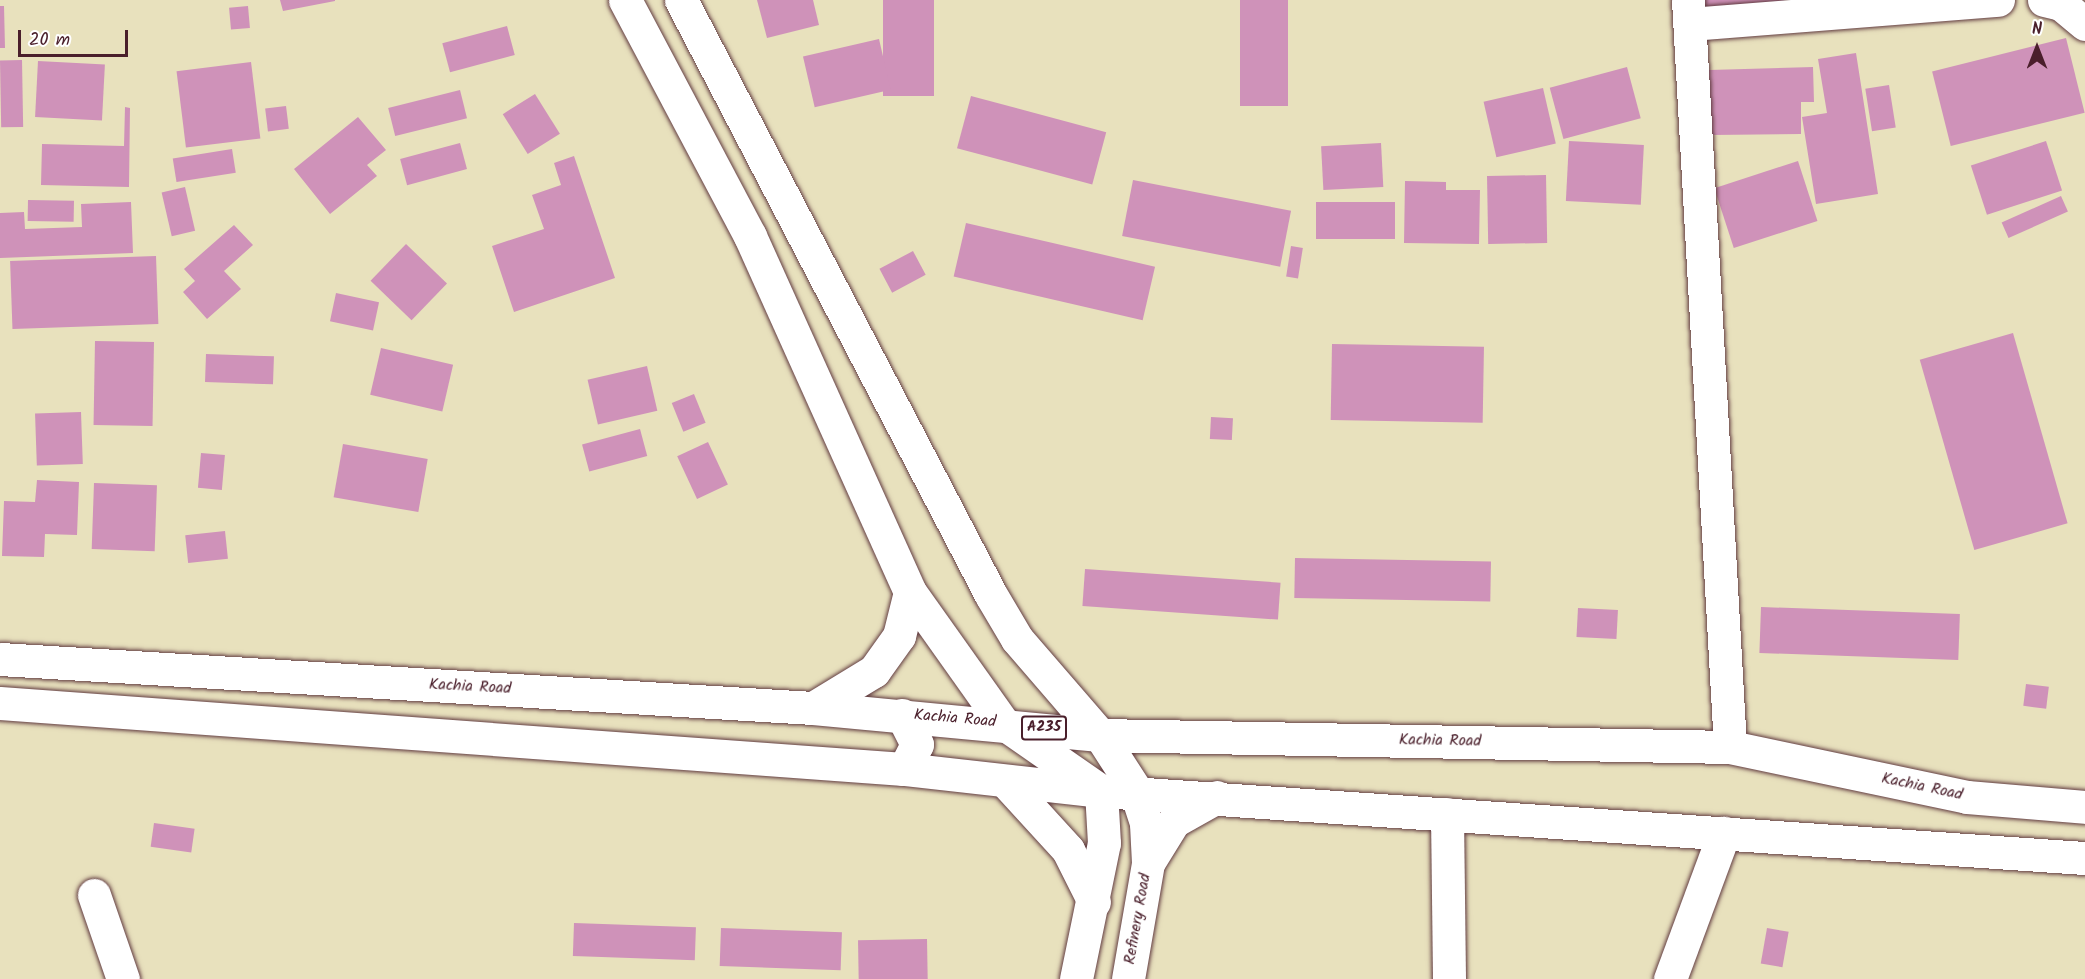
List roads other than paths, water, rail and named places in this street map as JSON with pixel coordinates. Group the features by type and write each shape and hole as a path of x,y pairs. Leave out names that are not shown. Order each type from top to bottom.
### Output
{"main road":[{"path":"626,0 750,236 910,591 1003,723 1101,791"},
{"name":"Refinery Road","path":"681,0 1017,639 1100,735 1135,789 1146,823 1148,863 1128,979"},
{"path":"1730,747 1689,12 1998,0"},
{"path":"2044,0 2061,4 2085,24"},
{"path":"813,708 874,670 899,636 910,591"},
{"name":"Kachia Road","path":"0,654 813,708 1003,723 1100,735 1730,747 1967,797 2085,807"},
{"path":"0,703 904,769 1101,791 1135,789 1447,814 2085,858"},
{"path":"903,715 917,744 904,769"},
{"path":"1006,782 1068,850 1094,902"},
{"path":"1076,979 1094,902 1104,843 1101,791"},
{"path":"1148,863 1174,821 1217,797"},
{"path":"1447,814 1449,979"},
{"path":"1670,979 1724,833"},
{"path":"94,895 123,979"},
{"path":"1092,979 1136,940"}]}
